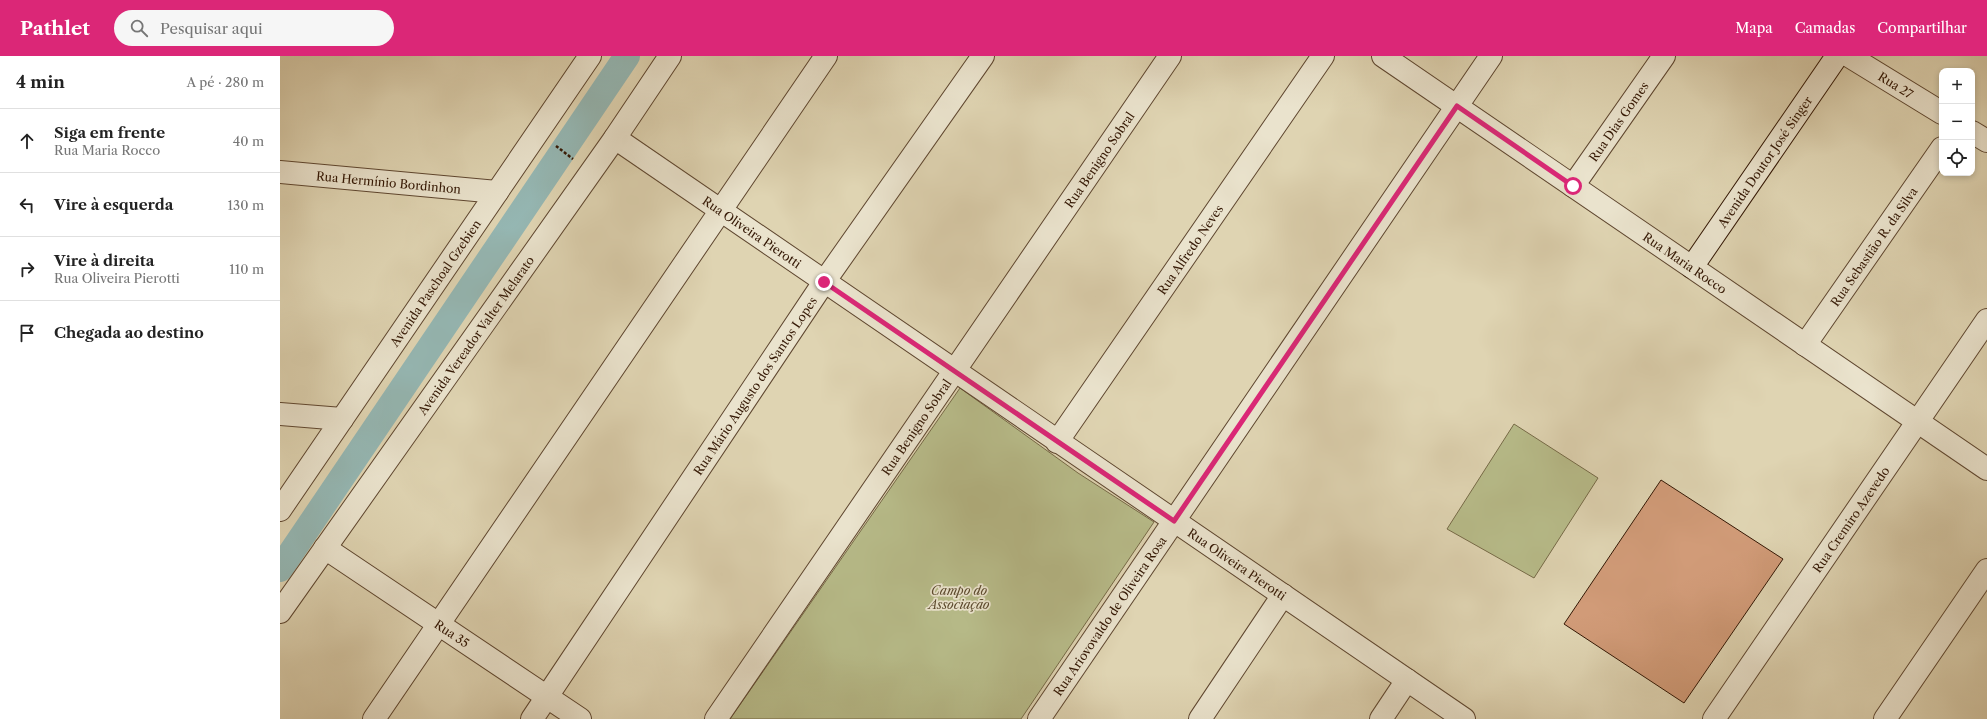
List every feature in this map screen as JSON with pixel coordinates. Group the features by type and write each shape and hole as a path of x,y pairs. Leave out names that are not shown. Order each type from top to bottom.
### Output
{"street":[{"name":"Avenida Paschoal Gzebien","path":"280,510 590,56"},
{"name":"Avenida Vereador Valter Melarato","path":"280,612 615,138 670,56"},
{"path":"374,719 826,56"},
{"name":"Rua Mário Augusto dos Santos Lopes","path":"532,719 824,282 983,56"},
{"name":"Rua Benigno Sobral","path":"716,719 1170,56"},
{"name":"Rua Alfredo Neves","path":"1057,442 1323,56"},
{"name":"Rua Maria Rocco","path":"1383,56 1987,469"},
{"name":"Rua Ariovovaldo de Oliveira Rosa","path":"1039,719 1491,56"},
{"name":"Rua Dias Gomes","path":"1573,186 1664,56"},
{"name":"Avenida Doutor José Singer","path":"1692,267 1837,56"},
{"name":"Rua 27","path":"1849,56 1939,111"},
{"path":"1975,134 1987,141"},
{"name":"Rua Oliveira Pierotti","path":"615,138 1057,442 1464,719"},
{"name":"Rua Sebastião R. da Silva","path":"1805,345 1939,152"},
{"name":"Rua Hermínio Bordinhon","path":"280,172 497,192"},
{"name":"Rua Cremiro Azevedo","path":"1714,719 1987,320"},
{"path":"280,414 342,419"},
{"name":"Rua 35","path":"325,548 580,719"},
{"path":"1885,719 1987,570"},
{"path":"1200,719 1283,595"},
{"path":"1381,719 1407,680"}],"path":[{"path":"557,147 578,163"}],"green space":[{"name":"Campo do Associação","path":"960,388 1078,473 1154,522 1021,719 730,719"},
{"path":"1514,424 1598,478 1534,578 1447,529"}],"building":[{"path":"1661,480 1783,559 1684,703 1564,624"}],"waterway":[{"path":"280,569 627,56"}],"route":[{"path":"824,282 1174,521 1457,106 1573,186"}]}
